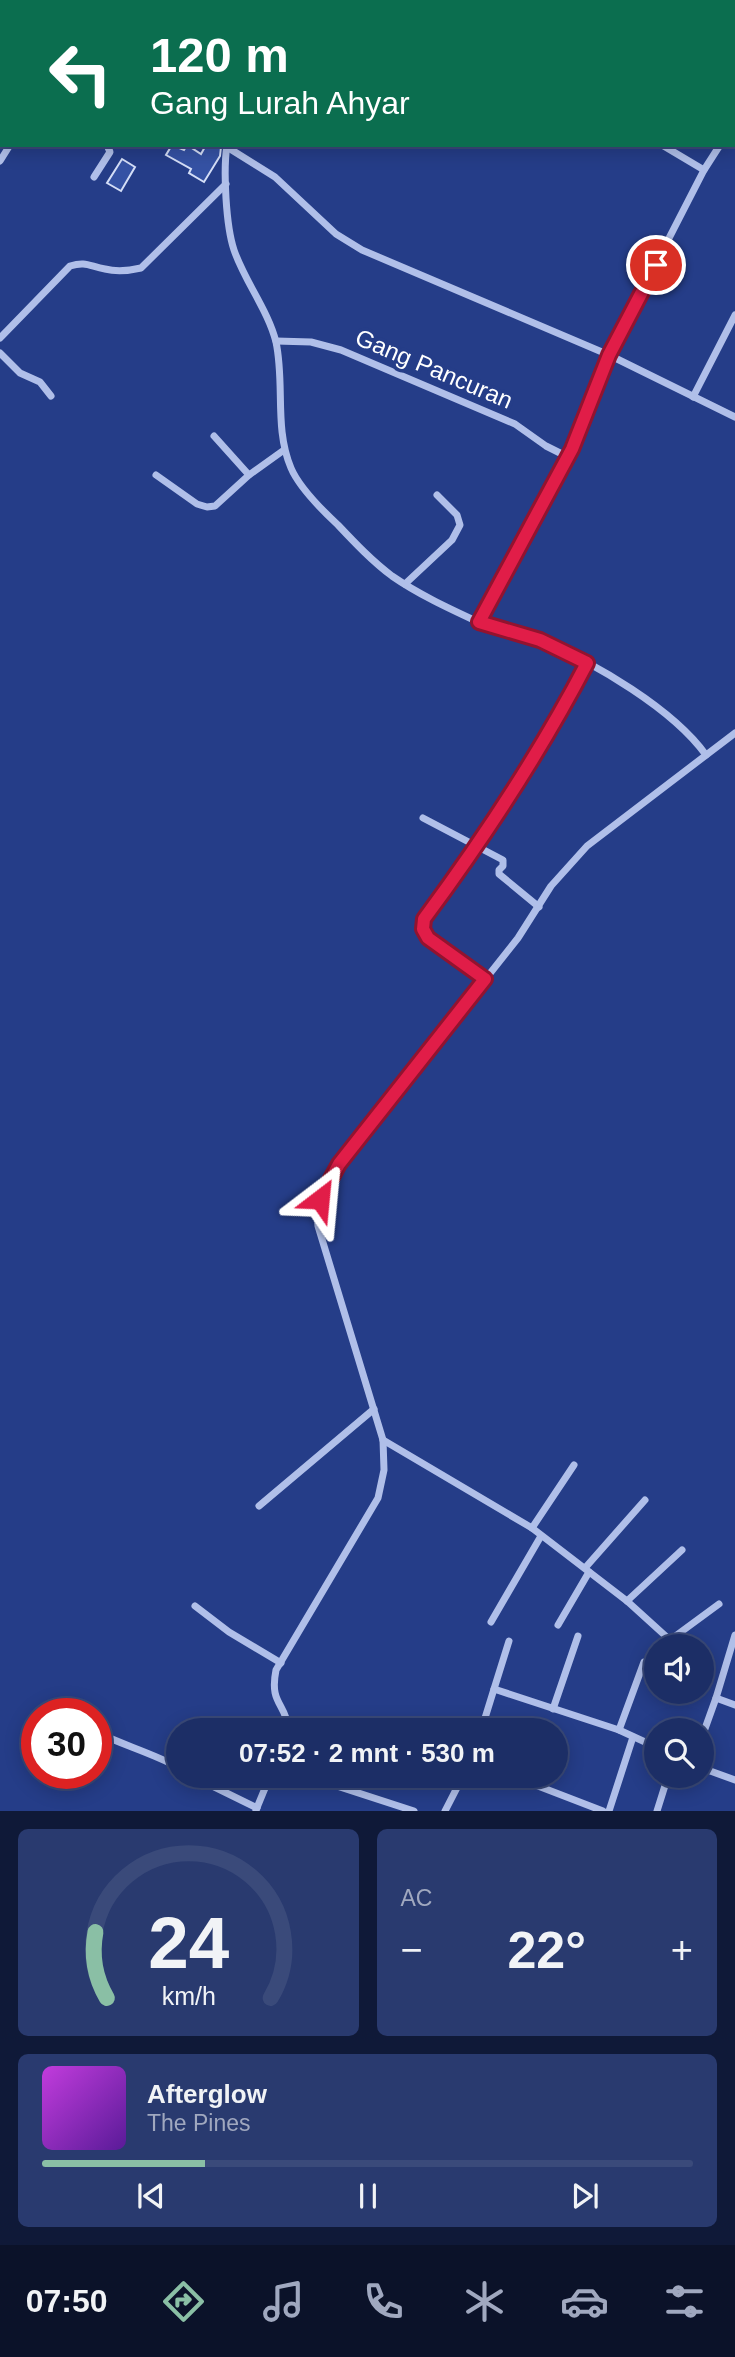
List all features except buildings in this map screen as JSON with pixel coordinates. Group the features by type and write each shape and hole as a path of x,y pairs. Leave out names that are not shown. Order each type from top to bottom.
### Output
{"street":[{"path":"94,177 110,152 108,147"},
{"path":"227,147 226,184 233,249 276,341 284,450 292,472 324,511 362,550 405,584 479,622 540,640 587,663 651,704 692,735 706,755"},
{"path":"229,147 275,177 336,234 362,250 609,355 735,418"},
{"path":"665,147 704,170"},
{"path":"479,622 568,457 609,355 704,170 719,147"},
{"path":"0,337 70,266 83,262 104,269 126,271 141,268 226,184"},
{"path":"693,397 735,315"},
{"name":"Gang Pancuran","path":"276,341 312,342 341,350 515,424 546,446 568,457"},
{"path":"0,353 20,373 40,382 51,396"},
{"path":"214,436 249,475"},
{"path":"156,475 197,504 215,506 249,475 284,450"},
{"path":"405,584 452,540 460,525 457,515 437,495"},
{"path":"485,979 428,938 423,929 424,919 476,848 554,726 587,663"},
{"path":"286,1718 274,1696 276,1670 378,1498 384,1470 383,1440 318,1226 320,1199 339,1164 518,938 551,886 587,846 735,733"},
{"path":"422,818 503,860 499,874 539,907"},
{"path":"259,1506 374,1409"},
{"path":"383,1440 532,1528 627,1601 670,1640 719,1604"},
{"path":"532,1528 573,1465"},
{"path":"558,1625 587,1570 645,1500"},
{"path":"491,1622 541,1536"},
{"path":"627,1601 682,1550"},
{"path":"195,1606 229,1632 281,1663"},
{"path":"709,1718 735,1635"},
{"path":"553,1709 578,1636"},
{"path":"485,1718 509,1641"},
{"path":"619,1730 644,1662"},
{"path":"495,1689 619,1730 644,1741"},
{"path":"716,1698 735,1705"},
{"path":"609,1811 633,1737"},
{"path":"112,1740 166,1762"},
{"path":"714,1772 735,1780"},
{"path":"215,1788 256,1810 265,1788"},
{"path":"343,1788 414,1811"},
{"path":"445,1811 457,1788"},
{"path":"543,1788 603,1811"},
{"path":"656,1811 664,1788"}],"route":[{"path":"320,1199 324,1187 339,1164 485,979 428,938 423,929 424,919 476,848 554,726 587,663 540,640 479,622 572,449 609,355 656,265"}]}
